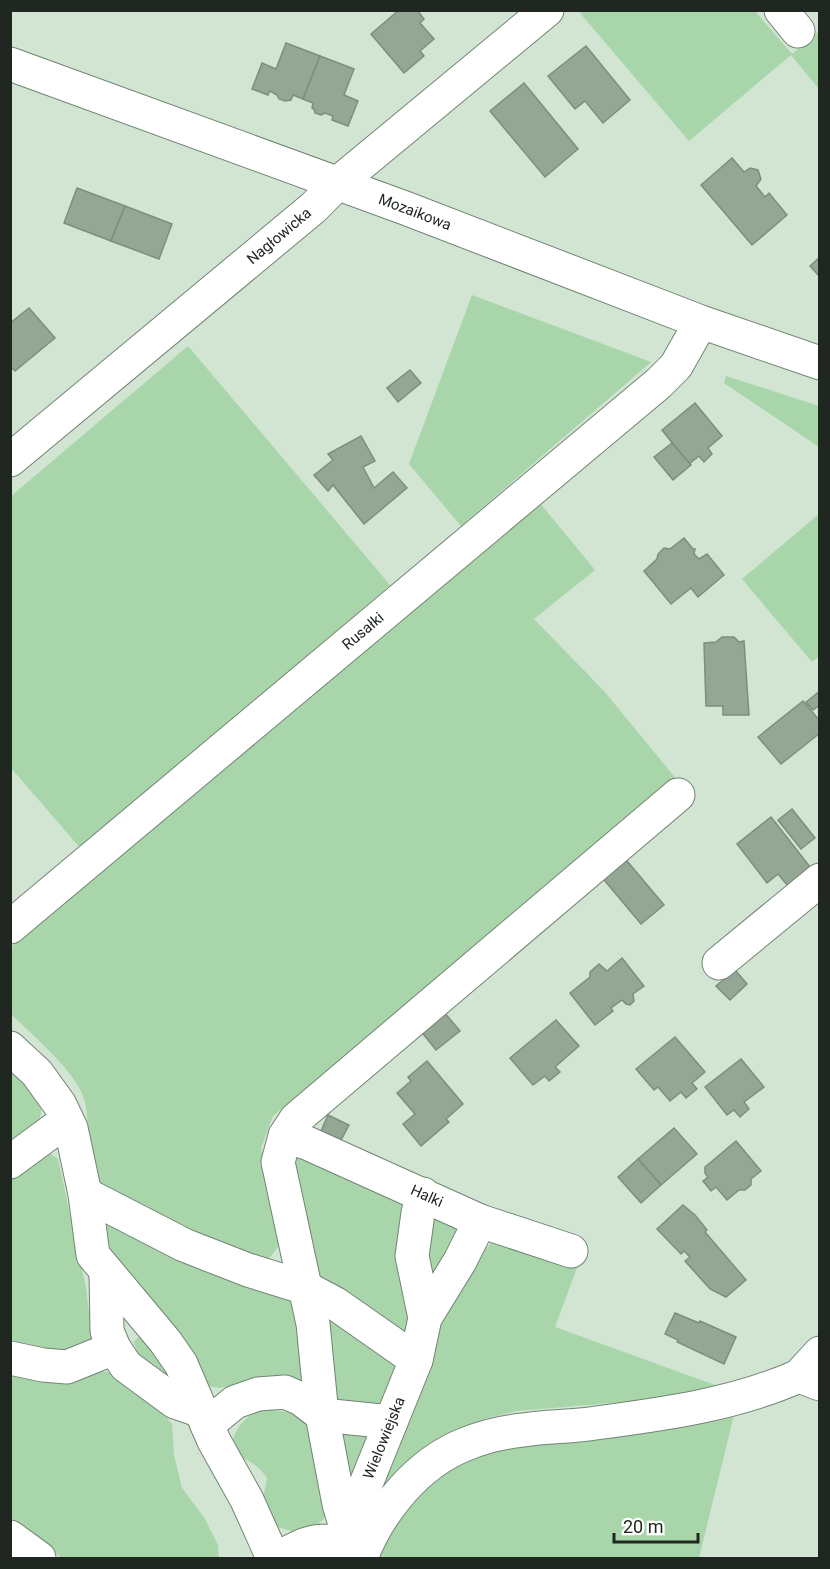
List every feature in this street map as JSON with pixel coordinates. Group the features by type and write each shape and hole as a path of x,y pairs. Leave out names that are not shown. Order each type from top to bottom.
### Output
{"street":[{"name":"Nagłowicka","path":"10,460 547,10"},
{"name":"Mozaikowa","path":"10,64 405,208 701,322 819,363"},
{"name":"Rusałki","path":"10,927 659,383 676,366 701,322"},
{"path":"355,1553 339,1504 322,1415 313,1324 278,1162 285,1136 296,1119 678,795"},
{"path":"719,963 819,880"},
{"path":"10,1048 37,1073 68,1120 85,1194 93,1255 181,1364 214,1442 247,1500 273,1558"},
{"path":"10,1162 68,1120"},
{"name":"Halki","path":"285,1136 307,1143 480,1221 571,1251"},
{"path":"85,1194 184,1245 248,1270 306,1288 336,1304 416,1360"},
{"name":"Wielowiejska","path":"423,1194 412,1256 425,1318"},
{"name":"Wielowiejska","path":"355,1553 355,1511 416,1360 425,1318 460,1261 480,1221"},
{"path":"106,1272 107,1331 114,1348 126,1366 175,1402 204,1418"},
{"path":"10,1358 67,1367 114,1348"},
{"path":"355,1553 416,1476 465,1444 523,1430 657,1415 770,1389 813,1371"},
{"path":"204,1418 235,1402 258,1394 285,1392 301,1399 322,1415 391,1422"},
{"path":"10,1537 39,1558"},
{"path":"279,1558 300,1545 322,1540 355,1553"}],"green space":[{"path":"582,10 755,11 792,54 819,31 819,89 791,55 689,141 580,13"},
{"path":"472,295 651,362 461,526 409,464"},
{"path":"188,346 390,585 82,850 11,768 10,497"},
{"path":"726,376 819,406 819,447 724,383"},
{"path":"539,502 595,570 534,619 604,691 678,781 273,1116 261,1148 280,1244 265,1264 204,1244 93,1182 87,1112 81,1091 54,1055 11,1014 10,948"},
{"path":"819,514 820,656 812,662 742,579"},
{"path":"11,1061 35,1092 41,1109 40,1118 35,1127 11,1150"},
{"path":"296,1149 406,1196 411,1346 350,1501 290,1190"},
{"path":"51,1154 58,1159 86,1288 91,1329 98,1341 58,1351 11,1346 11,1176 35,1157"},
{"path":"440,1208 461,1232 428,1301 427,1217"},
{"path":"104,1213 293,1299 311,1394 241,1383 220,1388 208,1386 108,1256"},
{"path":"498,1236 578,1265 555,1327 715,1385 685,1395 658,1399 517,1411 488,1418 460,1429 367,1531 406,1420 417,1403 437,1320 482,1252"},
{"path":"141,1334 173,1367 168,1378 142,1359 134,1342"},
{"path":"11,1370 114,1372 151,1399 172,1424 174,1455 182,1488 205,1519 218,1545 219,1558 62,1558 11,1519"},
{"path":"257,1410 288,1412 314,1427 327,1515 310,1529 291,1531 276,1526 263,1498 267,1478 252,1463 232,1454 235,1434 246,1418"},
{"path":"734,1415 699,1558 377,1558 385,1527 449,1464 488,1448"}],"building":[{"path":"399,10 417,10 424,19 420,23 434,39 420,51 424,56 404,73 371,34"},
{"path":"286,43 320,56 303,99 293,95 291,100 285,101 270,91 268,95 252,89 262,63 276,69"},
{"path":"586,46 630,100 603,123 585,101 575,109 548,76"},
{"path":"320,56 354,69 344,95 358,101 348,126 332,120 333,116 315,113 312,108 313,103 303,99"},
{"path":"524,83 578,149 545,177 490,111"},
{"path":"732,158 744,172 750,168 758,170 761,179 756,186 765,197 769,193 787,215 752,245 701,185"},
{"path":"77,188 125,206 111,241 64,223"},
{"path":"125,206 172,224 159,259 111,241"},
{"path":"820,257 820,277 810,266"},
{"path":"29,308 55,338 15,371 10,366 10,323"},
{"path":"410,370 421,383 398,402 387,388"},
{"path":"695,403 722,436 708,448 712,454 704,462 699,456 689,464 662,430"},
{"path":"361,436 375,461 363,467 374,488 393,472 407,488 364,524 333,485 328,491 314,475 333,460 328,454"},
{"path":"672,443 691,465 673,480 654,457"},
{"path":"684,538 695,549 694,554 699,559 707,554 724,575 698,597 691,588 671,604 644,571 657,559 658,554 664,548 670,549"},
{"path":"722,637 734,637 739,642 744,641 749,715 723,715 723,706 706,706 704,643 716,642"},
{"path":"820,691 820,705 813,710 806,702"},
{"path":"803,701 820,721 820,733 781,764 758,737"},
{"path":"792,809 815,838 801,849 778,820"},
{"path":"771,817 811,868 788,886 778,874 767,883 737,844"},
{"path":"622,855 664,905 641,924 600,875"},
{"path":"622,958 644,986 633,994 634,1001 630,1005 622,1000 611,1008 613,1011 595,1025 570,993 590,977 590,972 599,964 607,971"},
{"path":"735,970 747,984 730,1000 716,986"},
{"path":"443,1011 460,1031 436,1050 420,1030"},
{"path":"556,1020 579,1046 555,1067 560,1072 549,1081 545,1076 533,1085 510,1058"},
{"path":"675,1037 705,1072 692,1083 697,1089 686,1098 681,1092 670,1101 658,1087 654,1090 636,1069"},
{"path":"741,1059 764,1087 744,1102 749,1109 740,1117 734,1110 727,1115 705,1087"},
{"path":"427,1061 463,1104 446,1119 449,1122 421,1146 403,1124 415,1114 397,1093 411,1081 408,1077"},
{"path":"328,1115 349,1125 341,1140 321,1131"},
{"path":"674,1128 697,1154 661,1185 638,1159"},
{"path":"736,1141 761,1171 751,1179 751,1185 745,1190 739,1190 727,1200 716,1187 711,1191 703,1181 708,1177 705,1167"},
{"path":"638,1159 661,1185 641,1203 618,1177"},
{"path":"683,1205 695,1215 707,1230 705,1232 746,1280 726,1297 710,1289 685,1261 690,1257 684,1251 681,1254 657,1229"},
{"path":"675,1313 736,1337 724,1364 665,1334"}]}
